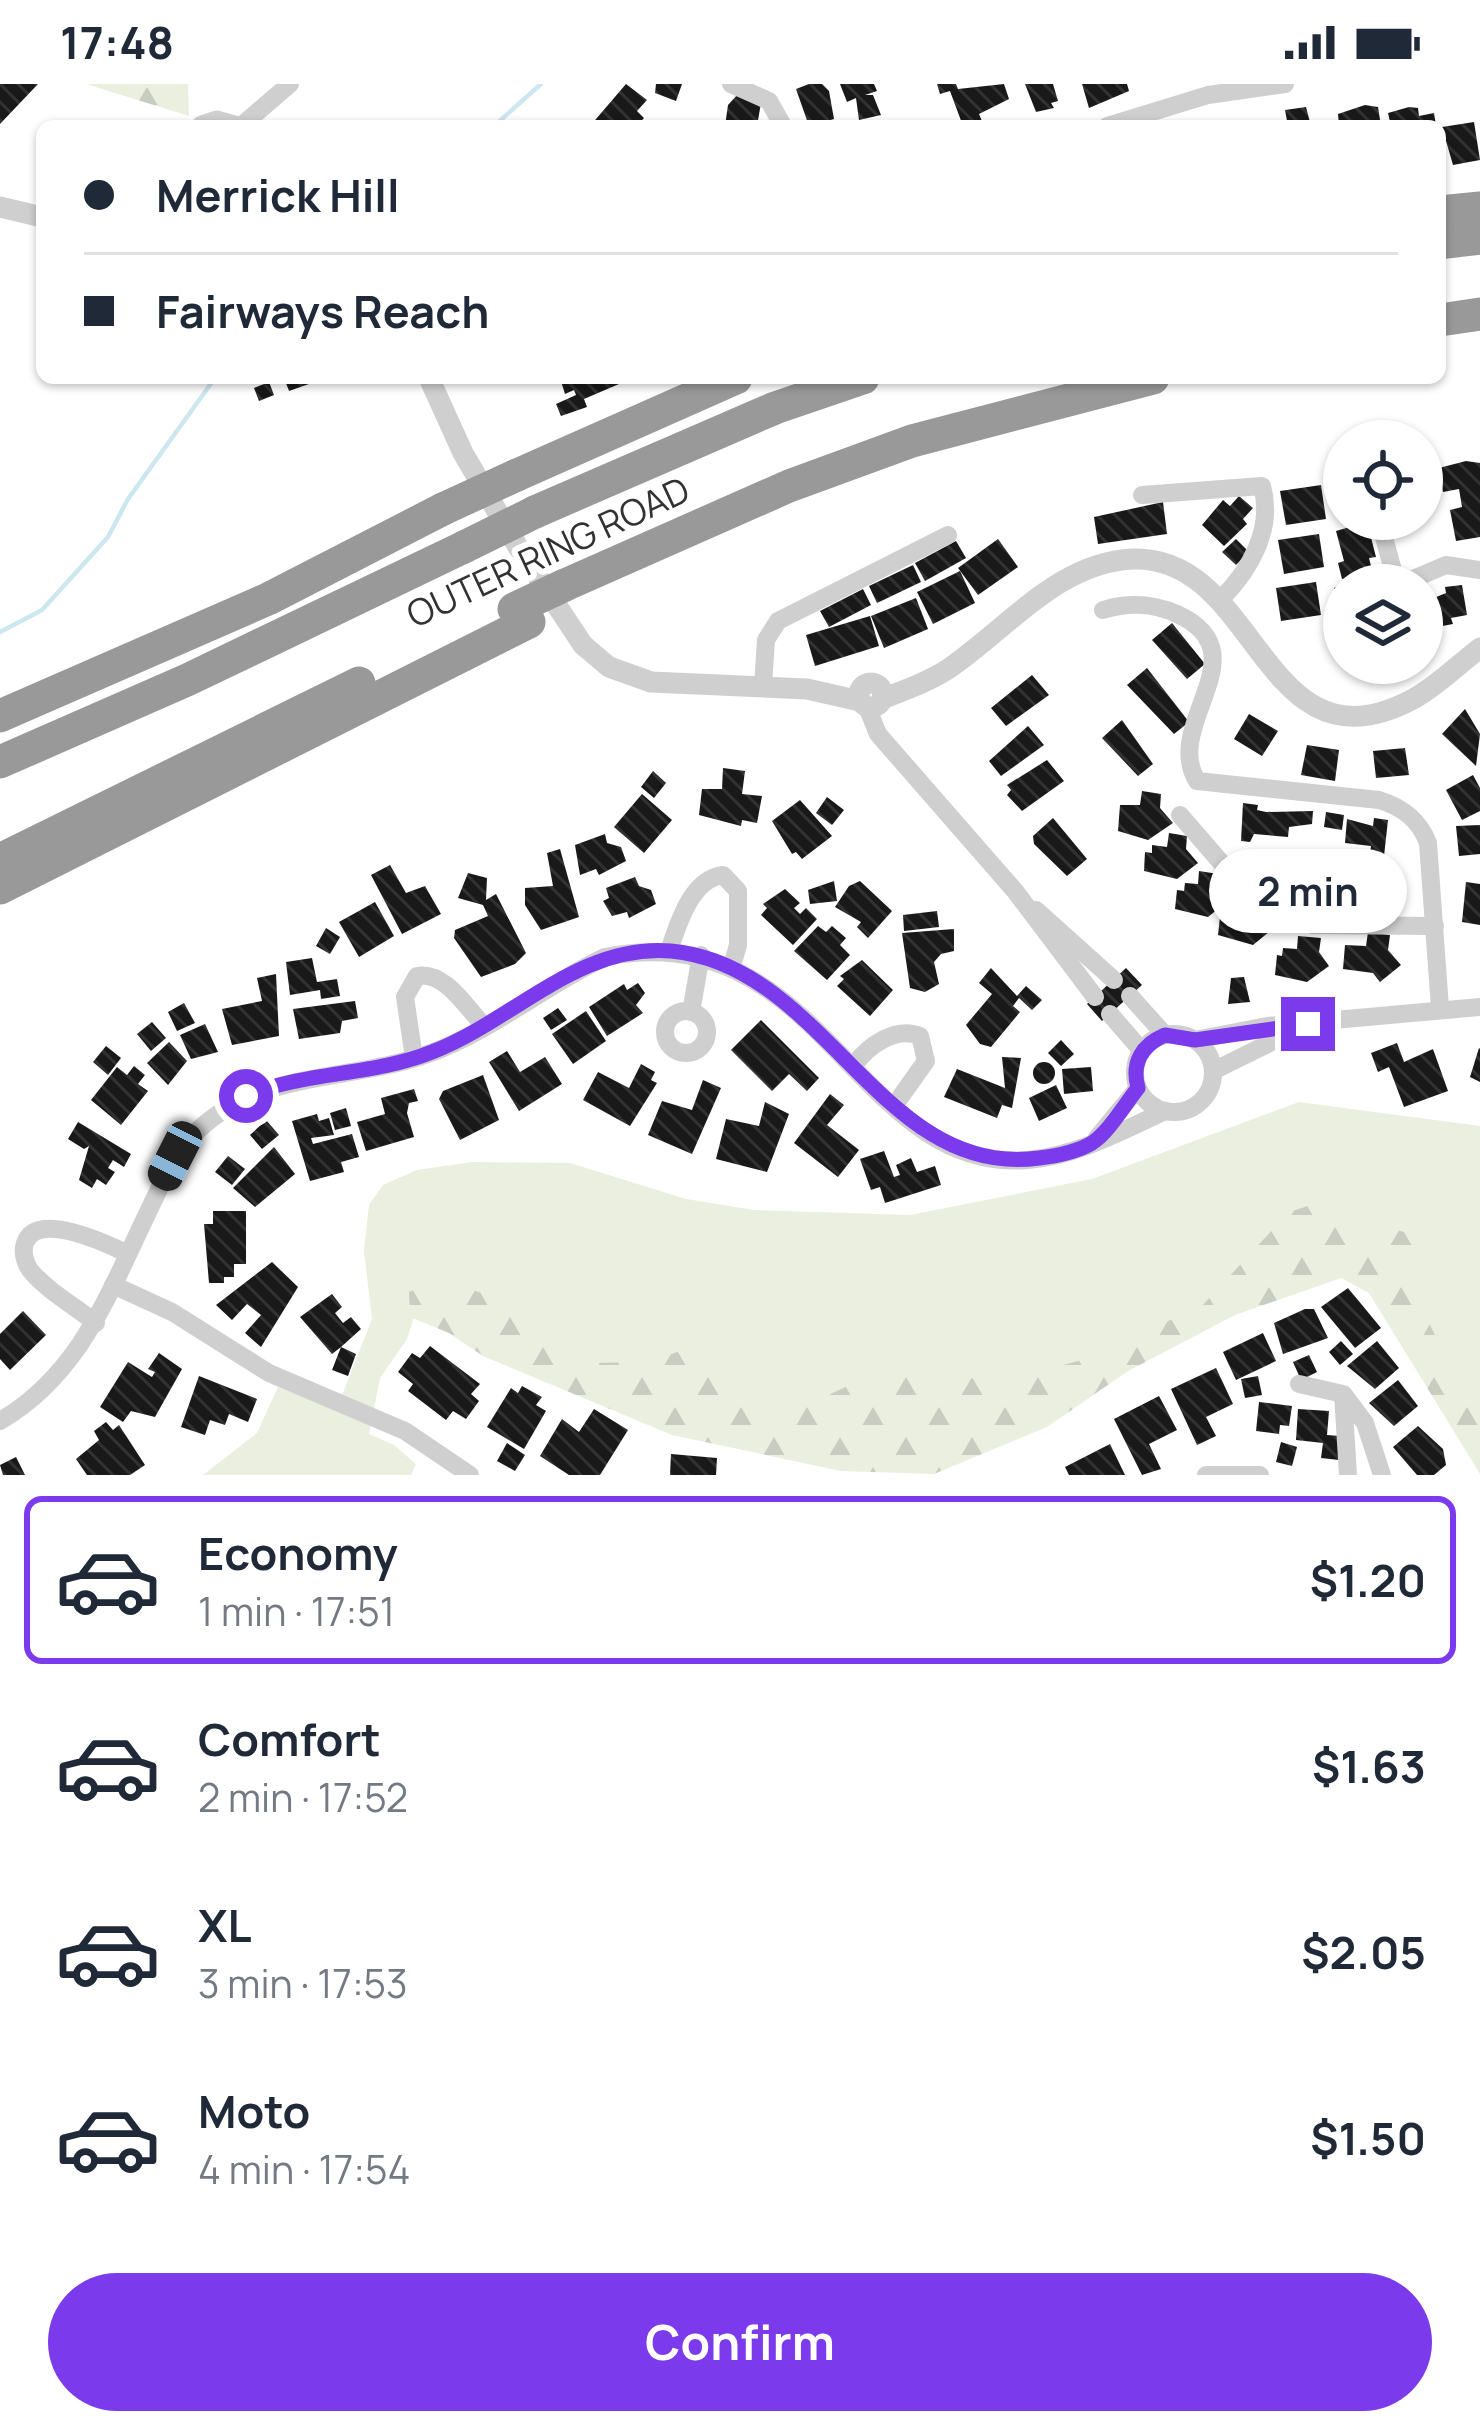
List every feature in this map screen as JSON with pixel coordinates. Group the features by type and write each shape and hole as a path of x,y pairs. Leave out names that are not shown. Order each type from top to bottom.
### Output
{"highway":[{"path":"1446,211 1480,208"},
{"path":"1446,243 1480,238"},
{"path":"1446,319 1480,314"},
{"path":"527,496 725,384"},
{"name":"OUTER RING ROAD","path":"0,762 527,496 845,384"},
{"name":"OUTER RING ROAD","path":"0,860 473,626 522,616 702,524 912,441 1130,384"},
{"path":"0,716 268,598 456,529"},
{"path":"0,747 456,529"},
{"path":"0,888 522,616"},
{"path":"0,873 473,626"}],"street":[{"path":"245,120 290,84"},
{"path":"731,84 764,97 777,120"},
{"path":"1124,120 1207,90 1285,84"},
{"path":"0,207 36,216"},
{"path":"432,384 464,453 518,547 595,656 609,668 651,682 763,686 871,698 917,685 952,666 1066,580 1111,561 1157,560 1184,570 1221,598 1277,680 1330,711 1352,714 1394,707 1417,697 1480,648"},
{"path":"1142,495 1262,486 1264,517 1255,559 1221,598"},
{"path":"763,686 766,640 778,621 948,535"},
{"path":"1443,566 1480,570"},
{"path":"1103,610 1143,604 1162,608 1195,624 1208,642 1214,673 1191,730 1189,753 1200,783 1379,800 1406,812 1428,843 1440,1008"},
{"path":"871,698 878,734 1015,891 1095,997"},
{"path":"1180,815 1225,867 1290,919 1313,925 1435,926"},
{"path":"669,951 694,894 708,879 723,875 738,892 740,921 732,966"},
{"path":"1015,891 1114,980"},
{"path":"0,1421 33,1402 60,1376 96,1323 175,1156 219,1112 269,1086 414,1058 484,1026 605,958 669,951 732,966 795,1008 894,1106 938,1139 984,1157 1040,1158 1199,1103 1213,1071 1308,1024"},
{"path":"691,1012 701,956"},
{"path":"414,1058 405,997 417,976 434,976 445,983 484,1026"},
{"path":"1130,996 1165,1035 1195,1040 1440,1008 1480,1007"},
{"path":"1110,1014 1142,1051"},
{"path":"854,1065 891,1036 907,1031 920,1036 926,1060 894,1106"},
{"path":"1165,1035 1142,1051 1136,1069 1138,1088 1165,1111"},
{"path":"1195,1040 1213,1071"},
{"path":"1093,1143 1138,1088"},
{"path":"96,1323 32,1271 24,1256 26,1240 34,1232 60,1230 96,1238 128,1254"},
{"path":"113,1285 172,1312 269,1373 405,1431 470,1475"},
{"path":"1299,1384 1343,1394 1365,1423 1382,1475"},
{"path":"1343,1394 1348,1475"},
{"path":"1206,1475 1260,1475"}],"green space":[{"path":"86,84 188,84 189,116"},
{"path":"1299,1102 1480,1126 1480,1451 1354,1262 1139,1350 802,1445 419,1301 407,1339 380,1378 369,1434 394,1445 416,1464 411,1475 203,1475 257,1433 278,1387 337,1408 372,1319 364,1251 369,1205 383,1185 417,1170 472,1162 570,1163 686,1199 754,1210 910,1215 1092,1179"},
{"path":"1311,1205 1404,1232 1413,1242 1416,1296 1480,1428 1480,1474 1369,1293 1341,1278 1235,1315 1128,1371 1047,1427 934,1474 841,1471 672,1435 483,1356 449,1333 410,1317 409,1292 441,1278 532,1312 588,1363 650,1362 677,1352 708,1357 759,1402 788,1406 811,1403 878,1372 964,1379 1029,1374 1078,1361 1202,1306 1289,1212"}],"building":[{"path":"0,84 38,84 0,124"},
{"path":"626,84 647,100 637,111 642,120 595,120"},
{"path":"656,84 682,84 676,101 655,93"},
{"path":"822,84 829,91 834,119 807,120 796,89"},
{"path":"840,84 874,84 877,91 865,95 873,95 881,115 859,120 856,98 847,102"},
{"path":"937,84 956,84 958,89 1004,84 1009,99 979,114 982,120 961,120 950,91 940,94"},
{"path":"1025,84 1053,84 1058,101 1051,103 1054,108 1036,112"},
{"path":"1082,84 1127,84 1129,91 1089,108"},
{"path":"738,94 761,103 758,120 726,120 728,105"},
{"path":"1365,105 1378,107 1380,120 1338,120 1338,114"},
{"path":"1306,107 1309,120 1287,120 1285,110"},
{"path":"1418,108 1419,116 1434,113 1435,120 1390,120 1388,113"},
{"path":"1474,122 1480,160 1453,165 1446,126"},
{"path":"270,384 274,395 259,401 254,388"},
{"path":"562,384 619,384 584,399 587,407 561,416 556,404 576,395 574,390 565,394"},
{"path":"1480,463 1480,537 1456,541 1450,510 1462,507 1459,489 1443,492 1443,467"},
{"path":"1321,485 1323,519 1286,525 1280,491"},
{"path":"1239,496 1253,508 1243,519 1247,524 1224,546 1202,525 1223,500 1230,506"},
{"path":"1163,502 1167,534 1098,544 1094,517"},
{"path":"1319,534 1323,567 1284,574 1278,540"},
{"path":"998,539 1018,567 978,595 958,568"},
{"path":"1236,539 1249,552 1236,565 1222,552"},
{"path":"1338,540 1372,540 1376,557 1369,558 1370,564 1338,564 1344,561"},
{"path":"956,541 966,558 925,581 915,563"},
{"path":"913,565 921,582 877,603 869,586"},
{"path":"960,571 975,603 933,624 917,592"},
{"path":"1316,582 1321,615 1281,621 1276,588"},
{"path":"1462,585 1467,615 1451,618 1453,624 1443,626 1443,594 1445,587"},
{"path":"863,589 871,605 829,627 820,611"},
{"path":"916,598 928,629 884,648 871,616"},
{"path":"870,616 879,646 815,666 806,635"},
{"path":"1172,623 1205,664 1187,679 1152,640"},
{"path":"1147,668 1189,722 1174,734 1127,685"},
{"path":"1032,675 1049,695 1006,726 991,708"},
{"path":"1465,709 1480,734 1476,766 1442,734"},
{"path":"1249,714 1278,731 1262,756 1234,739"},
{"path":"1122,720 1153,764 1138,776 1102,738"},
{"path":"1028,726 1044,745 1001,776 989,761"},
{"path":"1307,745 1339,750 1335,781 1301,775"},
{"path":"1405,748 1409,775 1376,778 1373,751"},
{"path":"1047,760 1064,781 1022,811 1007,795 1011,790 1007,785"},
{"path":"723,768 745,771 742,794 762,796 757,823 742,820 741,826 699,815 702,789 722,789"},
{"path":"653,771 666,783 654,798 641,787"},
{"path":"1473,775 1480,788 1480,811 1462,820 1446,790"},
{"path":"1142,791 1161,794 1160,808 1173,823 1148,840 1118,831 1120,805 1140,805"},
{"path":"642,794 672,820 644,853 614,827"},
{"path":"827,797 844,810 832,825 816,813"},
{"path":"800,800 832,836 802,859 792,854 772,821"},
{"path":"1243,803 1258,805 1257,810 1266,812 1313,811 1312,824 1289,827 1288,837 1254,834 1250,842 1241,841"},
{"path":"1326,812 1344,815 1342,830 1324,827"},
{"path":"1053,818 1087,859 1067,876 1034,844 1033,836"},
{"path":"1374,818 1388,820 1384,856 1370,854 1371,846 1345,843 1347,819 1373,826"},
{"path":"1480,825 1480,854 1459,856 1456,826"},
{"path":"1169,833 1187,836 1186,849 1198,863 1177,879 1144,871 1145,852 1152,853 1152,845 1167,847"},
{"path":"605,834 607,843 621,847 626,861 599,875 596,869 580,875 575,845"},
{"path":"560,849 579,917 541,930 525,905 525,888 553,886 547,853"},
{"path":"390,865 406,893 425,886 441,914 402,934 371,875"},
{"path":"1284,865 1342,872 1339,899 1280,893"},
{"path":"1199,871 1218,874 1217,887 1229,900 1208,917 1175,909 1177,890 1184,891 1185,883 1198,884"},
{"path":"1346,872 1404,879 1400,907 1343,899"},
{"path":"468,873 487,878 486,900 496,894 526,953 515,964 481,977 454,938 455,930 488,916 483,905 458,898"},
{"path":"635,877 639,886 651,890 656,904 629,918 627,912 612,916 603,901 609,898 606,888"},
{"path":"834,881 837,901 810,904 808,890"},
{"path":"860,881 892,911 868,938 857,927 861,922 835,907 849,886"},
{"path":"1466,882 1480,884 1480,925 1462,922"},
{"path":"785,889 800,903 794,908 800,914 806,908 817,919 793,945 761,915 767,908 763,904"},
{"path":"1243,899 1266,901 1264,916 1274,928 1253,945 1218,935 1220,917 1227,918 1228,910 1242,911"},
{"path":"375,902 394,936 359,957 339,922"},
{"path":"937,911 939,927 904,931 903,915"},
{"path":"818,926 826,932 832,926 846,938 840,945 850,955 827,980 794,951"},
{"path":"326,928 340,937 330,954 316,946"},
{"path":"954,929 954,951 941,954 934,962 939,984 925,992 910,988 902,933"},
{"path":"1368,932 1390,935 1388,950 1401,965 1380,982 1373,973 1343,969 1345,945 1366,946"},
{"path":"1298,936 1321,938 1319,952 1329,966 1307,982 1275,975 1277,955 1282,956 1283,948 1297,949"},
{"path":"312,958 317,982 337,979 340,996 321,999 320,990 290,995 286,962"},
{"path":"862,960 893,990 870,1016 837,986 844,979 840,976"},
{"path":"991,968 1017,996 1026,986 1042,1000 1032,1010 1019,998 1013,1006 1020,1012 991,1047 980,1044 966,1025 992,994 979,983"},
{"path":"1126,968 1142,985 1102,1021 1087,1004"},
{"path":"276,974 279,1036 232,1045 222,1009 262,1001 257,978"},
{"path":"1244,977 1250,1002 1228,1004 1231,978"},
{"path":"638,983 645,993 636,1005 643,1013 607,1036 589,1007 624,984 627,990"},
{"path":"355,1001 358,1018 342,1021 340,1033 299,1039 293,1009"},
{"path":"184,1003 195,1023 177,1031 168,1012"},
{"path":"558,1008 567,1020 551,1030 543,1018"},
{"path":"586,1011 606,1041 573,1064 552,1034"},
{"path":"761,1020 819,1078 807,1091 789,1074 772,1091 731,1050"},
{"path":"152,1022 166,1038 151,1051 137,1034"},
{"path":"205,1024 218,1052 191,1059 180,1035"},
{"path":"1061,1040 1074,1054 1061,1066 1048,1053"},
{"path":"169,1042 187,1061 168,1085 147,1063"},
{"path":"1397,1043 1404,1062 1433,1049 1448,1091 1404,1107 1389,1067 1378,1072 1371,1053"},
{"path":"106,1046 121,1058 108,1075 93,1062"},
{"path":"1480,1049 1480,1082 1470,1077"},
{"path":"507,1051 520,1072 545,1057 562,1084 519,1111 489,1062"},
{"path":"1002,1057 1021,1058 1012,1108 1002,1105 997,1118 944,1097 957,1069 1005,1088"},
{"path":"1044,1062 1055,1073 1044,1084 1033,1073"},
{"path":"641,1064 655,1072 651,1080 657,1083 630,1126 583,1100 598,1072 629,1088"},
{"path":"134,1066 145,1075 138,1084 148,1091 121,1125 91,1100 117,1067 127,1075"},
{"path":"1091,1067 1093,1091 1064,1094 1062,1069"},
{"path":"483,1075 499,1120 460,1140 439,1099 443,1091"},
{"path":"703,1080 721,1088 692,1154 648,1135 662,1101 692,1110"},
{"path":"1056,1085 1067,1108 1039,1121 1029,1098"},
{"path":"414,1089 418,1101 409,1103 407,1113 414,1137 366,1151 357,1122 385,1114 381,1098"},
{"path":"830,1094 844,1105 827,1125 859,1150 838,1177 794,1143"},
{"path":"765,1102 789,1114 767,1172 716,1159 726,1119 759,1126"},
{"path":"346,1108 351,1126 335,1130 330,1113"},
{"path":"317,1114 319,1121 329,1118 334,1135 311,1138 313,1144 352,1134 359,1157 341,1162 344,1172 310,1181 292,1121"},
{"path":"266,1120 279,1135 262,1149 250,1135"},
{"path":"78,1122 131,1154 124,1167 113,1160 108,1168 115,1172 106,1185 97,1179 92,1188 79,1180 89,1146 84,1149 68,1139"},
{"path":"274,1147 295,1174 255,1207 233,1188"},
{"path":"884,1151 894,1177 900,1175 896,1165 911,1158 917,1172 935,1166 941,1185 885,1203 880,1187 871,1190 860,1159"},
{"path":"228,1156 245,1169 232,1185 215,1172"},
{"path":"213,1211 246,1211 246,1264 234,1264 234,1277 224,1277 224,1283 209,1283 204,1224 213,1224"},
{"path":"272,1262 298,1287 261,1347 245,1333 261,1315 247,1304 232,1320 216,1305"},
{"path":"1348,1288 1381,1328 1355,1348 1321,1307"},
{"path":"332,1294 342,1307 335,1313 343,1323 351,1317 361,1329 332,1354 300,1317"},
{"path":"1314,1309 1328,1338 1283,1354 1274,1323"},
{"path":"23,1311 46,1335 10,1370 0,1359 0,1334"},
{"path":"1263,1333 1276,1361 1236,1380 1223,1352"},
{"path":"1341,1341 1353,1354 1340,1365 1329,1352"},
{"path":"1377,1341 1399,1368 1375,1389 1347,1366"},
{"path":"430,1346 480,1384 471,1394 479,1401 466,1419 453,1411 446,1420 408,1391 413,1384 398,1372 412,1353 420,1358"},
{"path":"341,1347 356,1354 348,1376 332,1370"},
{"path":"159,1353 182,1369 155,1417 131,1411 123,1422 100,1407 128,1362 152,1377 155,1372 148,1369"},
{"path":"1309,1355 1317,1372 1301,1380 1293,1362"},
{"path":"1216,1368 1233,1404 1206,1417 1216,1436 1197,1445 1171,1389"},
{"path":"199,1376 257,1399 248,1422 229,1414 225,1425 210,1420 205,1435 181,1427"},
{"path":"1258,1376 1262,1395 1245,1398 1241,1379"},
{"path":"1398,1380 1418,1406 1394,1426 1369,1403"},
{"path":"522,1386 542,1397 536,1405 546,1411 524,1449 487,1427 511,1388 518,1393"},
{"path":"1159,1396 1177,1430 1149,1444 1161,1469 1142,1475 1114,1419"},
{"path":"1259,1402 1292,1406 1289,1426 1280,1425 1279,1434 1256,1431"},
{"path":"594,1409 628,1430 600,1475 569,1475 540,1456 562,1419 579,1432"},
{"path":"1298,1409 1329,1411 1327,1435 1341,1436 1339,1460 1321,1458 1323,1443 1296,1440"},
{"path":"106,1422 113,1430 119,1425 145,1465 130,1475 87,1475 76,1459 99,1440 94,1431"},
{"path":"1418,1426 1443,1449 1446,1465 1434,1475 1417,1475 1393,1447"},
{"path":"1281,1442 1297,1447 1292,1466 1276,1462"},
{"path":"507,1443 525,1455 515,1471 497,1461"},
{"path":"1110,1444 1125,1475 1069,1475 1065,1467"},
{"path":"671,1454 717,1458 716,1475 670,1475"},
{"path":"16,1457 25,1475 3,1475 0,1465"}],"waterway":[{"path":"501,120 541,84"},
{"path":"0,632 42,610 108,537 128,499 211,384"}],"route":[{"path":"246,1096 269,1086 430,1053 509,1014 566,976 605,958 638,951 701,956 759,980 795,1008 905,1115 938,1139 984,1157 1056,1156 1093,1143 1138,1088 1136,1069 1142,1051 1165,1035 1195,1040 1267,1026 1308,1024"}]}
